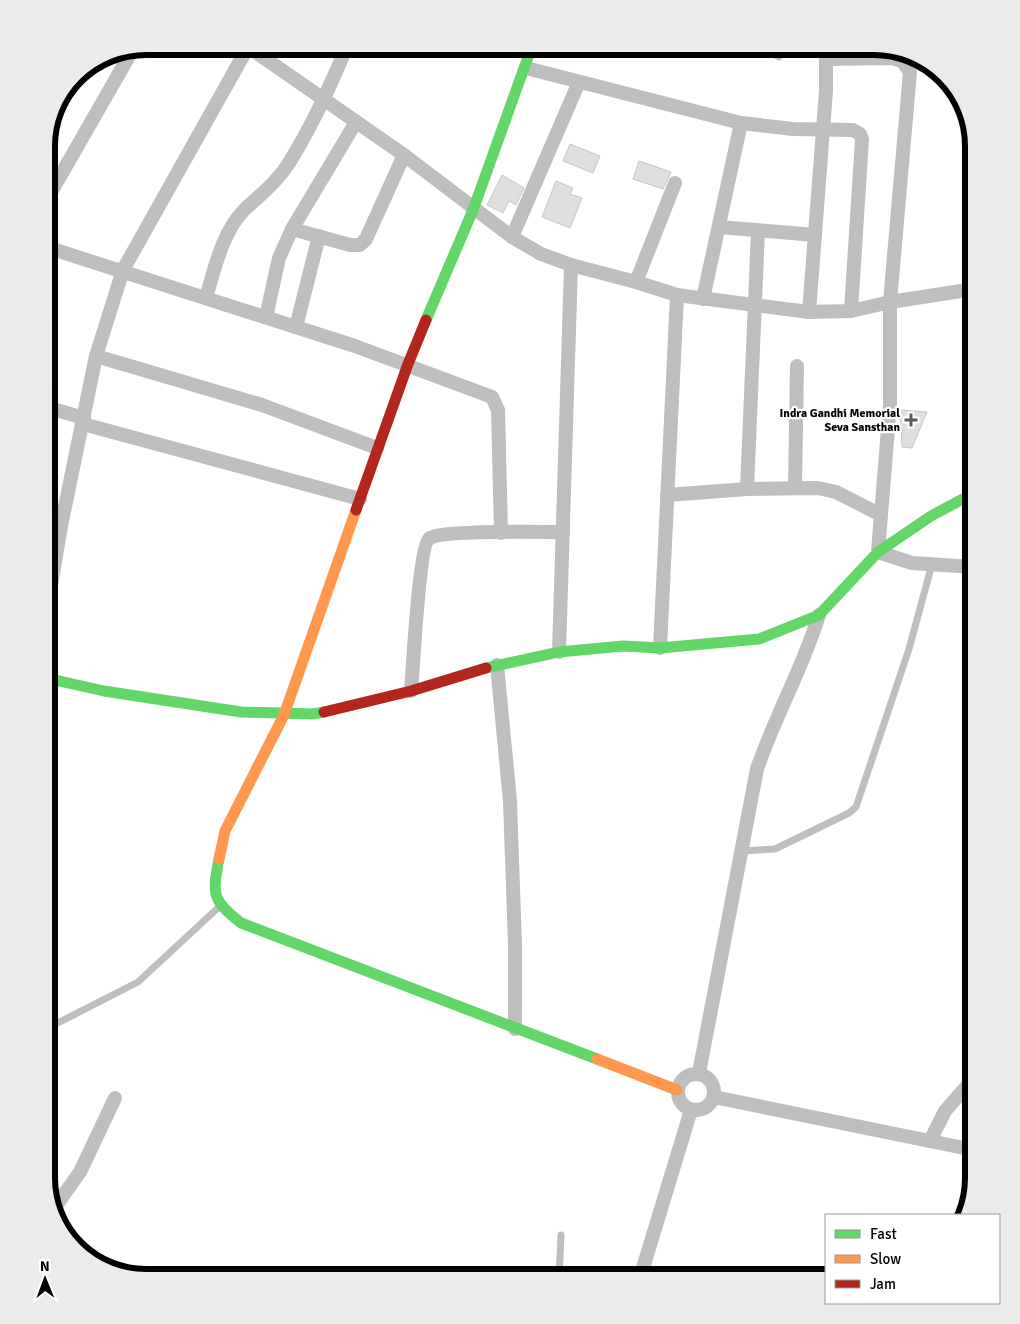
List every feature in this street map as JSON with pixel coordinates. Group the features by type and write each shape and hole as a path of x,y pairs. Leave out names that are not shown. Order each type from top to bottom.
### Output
{"street":[{"path":"55,562 96,356 123,270 243,55"},
{"path":"259,55 404,155 473,210 512,237 541,254 571,265 677,295 809,312 851,311 890,302 965,290"},
{"path":"206,297 227,235 243,211 267,190 288,165 325,99 343,55"},
{"path":"530,55 473,210 408,364 284,715 225,831 214,884 220,906 241,923 677,1090"},
{"path":"809,312 823,129 826,55"},
{"path":"852,55 892,58 902,61 910,72 890,302 890,404 878,552"},
{"path":"55,185 128,57"},
{"path":"526,68 741,123 793,129 853,130 860,134 862,139 851,311"},
{"path":"512,237 579,82"},
{"path":"266,317 279,258 292,229 356,122"},
{"path":"703,298 741,123"},
{"path":"292,229 350,245 360,245 366,239 404,155"},
{"path":"636,282 675,183"},
{"path":"719,227 815,235"},
{"path":"747,489 758,231"},
{"path":"296,327 319,236"},
{"path":"55,250 123,270 408,364 492,397 496,401 498,410 501,533"},
{"path":"559,652 571,265"},
{"path":"660,648 677,295"},
{"path":"96,356 262,405 378,448"},
{"path":"794,488 797,366"},
{"path":"55,410 84,421 360,499"},
{"path":"667,495 747,489 818,488 836,492 881,515"},
{"path":"698,1073 757,769 767,741 805,658 819,616 878,552 931,516 965,498"},
{"path":"55,525 61,526"},
{"path":"411,691 421,566 426,543 431,537 453,534 563,532"},
{"path":"878,552 899,560 965,566"},
{"path":"55,680 104,691 222,709 284,715 313,714 411,691 497,665 559,652 623,646 660,648 733,643 759,639 819,616"},
{"path":"497,665 510,801 515,946 515,1029"},
{"path":"698,1073 712,1082 715,1088 714,1097 707,1107 691,1110 679,1100 677,1090 682,1080 690,1074 698,1073"},
{"path":"930,1142 945,1111 965,1088"},
{"path":"714,1097 965,1148"},
{"path":"58,1203 80,1172 115,1098"},
{"path":"643,1269 691,1110"}],"lane":[{"path":"775,55 779,57"},
{"path":"742,851 775,849 849,813 856,806 908,649 932,564"},
{"path":"55,1024 138,982 220,906"},
{"path":"559,1269 561,1235"}],"building":[{"path":"570,144 600,156 593,173 563,161"},
{"path":"639,161 671,172 663,189 633,179"},
{"path":"502,175 524,188 516,205 509,201 503,213 487,205"},
{"path":"556,181 573,188 570,194 582,198 570,228 542,217"},
{"path":"900,410 927,412 912,448 902,447"}],"traffic: fast":[{"path":"426,320 473,210 529,55"},
{"path":"486,668 559,652 623,646 660,648 759,639 819,615 878,552 931,516 965,498"},
{"path":"55,680 104,691 241,712 313,714 324,712"},
{"path":"219,859 215,881 216,896 224,908 241,923 597,1059"}],"traffic: slow":[{"path":"219,859 225,831 284,715 356,510"},
{"path":"597,1059 677,1090"}],"traffic: jam":[{"path":"356,510 408,364 426,320"},
{"path":"324,712 411,691 486,668"}],"place":[{"name":"Indra Gandhi Memorial Seva Sansthan","path":"911,420"}]}
